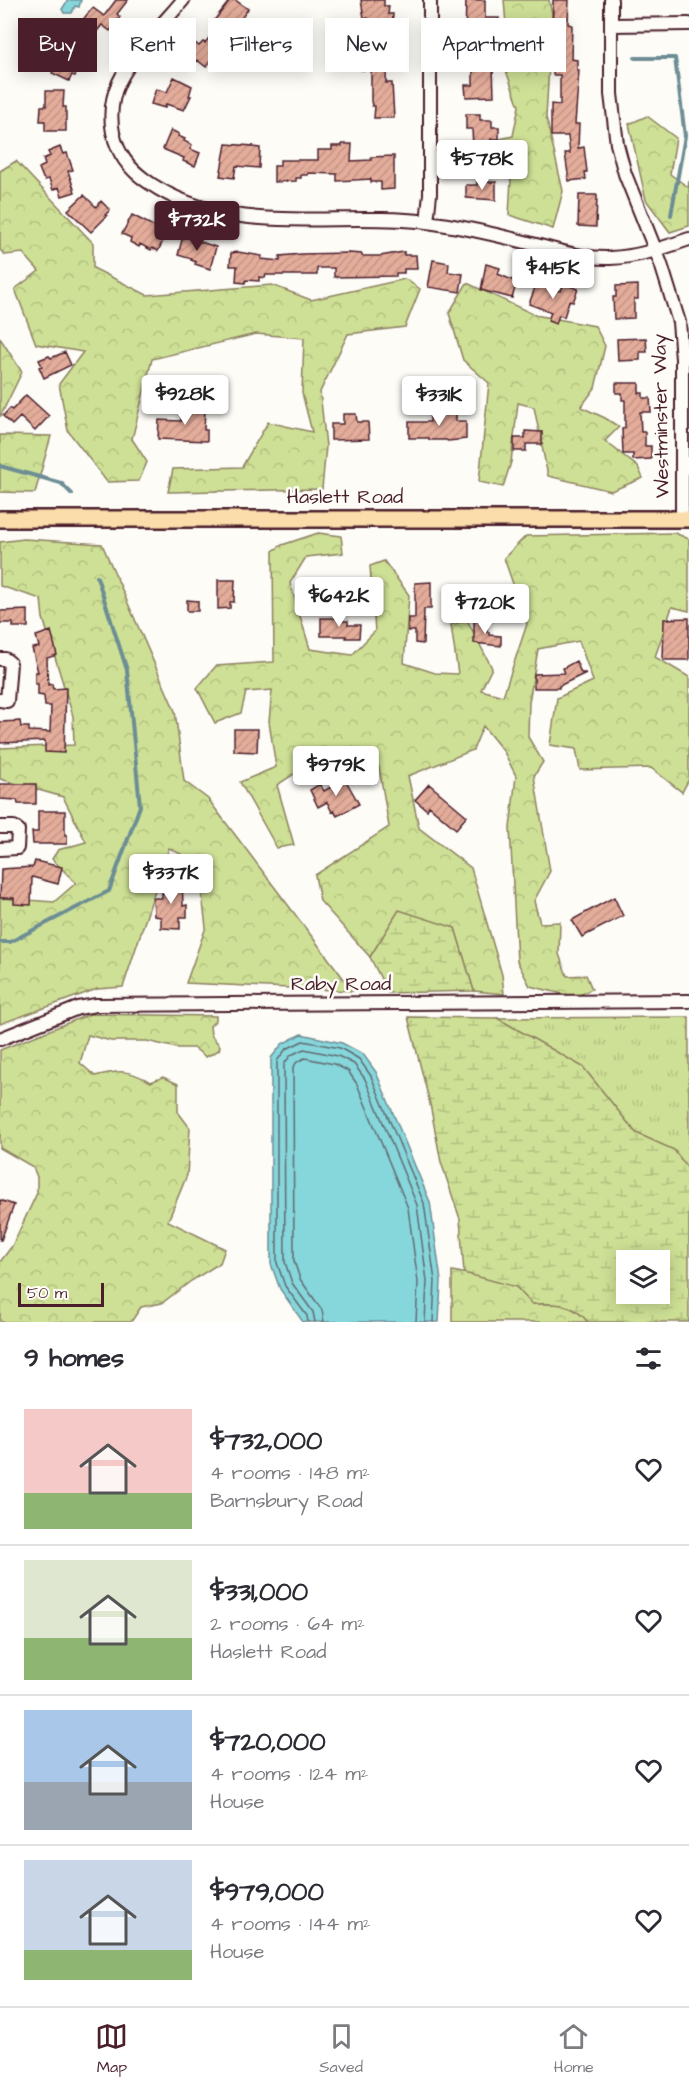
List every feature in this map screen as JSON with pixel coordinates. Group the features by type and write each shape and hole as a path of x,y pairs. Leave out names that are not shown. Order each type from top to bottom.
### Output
{"main road":[{"name":"Haslett Road","path":"0,519 686,519"}],"street":[{"path":"183,0 129,65 114,94 111,115 115,142 125,161 138,175 175,198 200,208 263,219 340,218 428,222 484,232 579,256 609,258 639,255 689,239"},
{"path":"428,222 430,0"},
{"name":"Westminster Way","path":"611,0 611,94 617,144 624,174 655,251 679,322 686,519"},
{"path":"611,25 689,24"},
{"path":"0,658 10,663 11,668 8,701 0,700"},
{"path":"0,827 14,827 18,830 19,836 17,848 0,849"},
{"name":"Raby Road","path":"0,1039 78,1008 96,1005 689,1001"}],"green space":[{"path":"504,0 549,0 552,18 505,18"},
{"path":"506,72 549,72 546,117 563,191 553,229 509,215 511,179 462,164 464,147 513,136 519,106"},
{"path":"647,116 676,138 670,174 688,187 689,181 689,226 670,232 646,200 629,124"},
{"path":"16,161 93,243 93,268 147,295 272,285 311,300 405,279 420,289 405,327 348,334 320,392 326,446 322,489 168,492 173,469 242,467 268,422 312,432 302,393 304,338 256,334 152,359 132,439 147,462 139,481 107,482 68,431 59,384 83,352 36,344 15,289 39,271 23,253 5,255 0,250 0,171"},
{"path":"467,283 535,315 595,326 605,346 595,388 581,407 619,427 605,441 638,467 643,478 611,491 548,476 534,407 518,403 511,462 503,487 479,482 489,383 463,360 449,313"},
{"path":"0,338 22,372 0,417"},
{"path":"0,435 51,436 35,493 0,492"},
{"path":"318,533 341,536 343,553 306,557 290,583 310,649 352,655 375,631 370,566 384,561 409,595 404,663 435,673 458,674 451,625 467,620 492,668 481,690 503,696 527,624 504,558 526,536 675,533 689,539 689,611 672,607 655,657 689,677 689,779 682,792 651,768 580,770 576,749 550,745 557,698 593,681 579,641 538,649 529,702 528,737 543,762 534,776 550,871 534,901 540,923 560,922 559,954 567,976 586,975 592,989 575,997 530,986 517,961 510,828 516,776 504,752 483,726 473,750 408,776 419,828 471,868 502,975 504,994 474,991 455,928 399,911 370,957 320,901 315,875 389,827 379,767 328,752 277,785 294,845 277,848 240,782 276,767 269,722 272,690 246,692 241,713 215,723 197,688 216,666 274,662 273,551 282,545"},
{"path":"24,539 102,544 175,711 184,781 208,799 353,991 186,983 206,927 198,863 169,848 123,987 97,989 0,1024 0,898 54,902 76,883 52,859 58,850 86,842 63,797 0,779 0,748 74,745 73,716 43,618 41,599 0,586 0,542"},
{"path":"399,910 455,928 474,991 388,993 370,957"},
{"path":"90,1014 216,1016 216,1020 210,1026 211,1035 220,1046 219,1050 206,1057 194,1048 177,1048 147,1041 111,1041 88,1035 80,1063 95,1076 124,1072 151,1082 163,1077 178,1084 178,1112 190,1128 187,1175 168,1221 225,1249 220,1263 162,1303 141,1307 131,1322 0,1322 0,1262 12,1246 37,1193 37,1177 33,1167 0,1148 0,1050"},
{"path":"408,1017 497,1018 583,1067 636,1133 674,1150 689,1170 689,1322 588,1322 570,1307 556,1304 532,1304 516,1287 464,1273 460,1219 441,1162 430,1104"},
{"path":"689,1017 689,1170 674,1150 636,1133 583,1067 497,1018"},
{"path":"452,1271 484,1277 517,1287 532,1304 570,1307 588,1322 452,1322"}],"water":[{"path":"68,0 81,0 79,7 75,6 72,13 64,13 62,9"},
{"path":"425,387 446,388 446,398 425,397"},
{"path":"172,392 177,396 174,413 169,410"},
{"path":"301,1034 342,1043 363,1054 376,1072 430,1202 441,1281 439,1322 303,1322 280,1289 271,1264 271,1058 282,1044"}],"building":[{"path":"116,0 128,0 117,14 119,18 109,18 109,30 102,25 97,31 97,18 84,18 93,8 104,16"},
{"path":"230,0 235,0 248,9 242,18 216,18"},
{"path":"361,0 384,0 384,6 389,6 388,14 393,14 393,18 364,18"},
{"path":"466,0 485,0 485,18 466,18"},
{"path":"553,0 569,0 568,24 572,25 571,59 577,60 577,70 579,70 575,124 579,124 578,148 584,147 586,179 569,181 565,153 570,153 568,136 551,136 551,104 560,105 560,75 553,75 553,72 566,72 566,18 553,18"},
{"path":"208,39 208,65 206,67 196,61 196,44 199,46"},
{"path":"77,72 75,76 72,75 69,81 52,73"},
{"path":"371,72 386,72 386,83 392,83 394,118 374,118 375,106 372,106"},
{"path":"473,72 493,72 494,96 466,97 465,85 473,85"},
{"path":"174,77 192,86 189,96 191,96 184,110 166,104 165,108 151,104 156,89 167,92"},
{"path":"46,91 64,91 66,131 45,131 45,121 40,121 41,106 46,106"},
{"path":"466,114 480,114 480,120 492,120 492,127 499,127 499,139 491,139 491,147 473,146 472,129 466,129"},
{"path":"171,130 192,145 190,149 200,153 195,166 183,161 184,158 163,149"},
{"path":"226,144 260,148 259,168 236,166 234,178 220,176"},
{"path":"342,144 352,144 351,161 394,156 394,189 381,190 381,182 371,182 371,179 337,181 337,174 308,173 308,175 301,175 301,178 296,178 296,181 274,182 274,166 280,166 280,160 318,160 318,150 332,150 332,146 342,146"},
{"path":"60,147 63,154 67,153 73,170 68,171 75,192 62,196 59,187 53,190 49,179 43,178 39,168 45,165 43,159 50,156 48,152"},
{"path":"477,182 496,182 496,200 466,198 466,185 477,185"},
{"path":"84,195 96,207 101,201 110,210 91,232 68,210"},
{"path":"579,195 597,195 596,227 578,226"},
{"path":"132,215 167,233 158,251 140,244 139,247 130,242 131,238 122,234"},
{"path":"183,236 216,247 210,269 195,264 196,262 192,259 178,255"},
{"path":"404,252 404,255 416,255 417,269 404,269 404,273 396,273 396,276 334,277 334,268 317,268 317,275 266,275 265,278 259,277 259,281 246,280 245,283 236,282 237,266 230,266 231,253 262,256 261,259 280,261 280,256 302,254 349,253 380,256"},
{"path":"433,260 449,263 448,272 463,274 460,292 428,287"},
{"path":"486,264 500,268 498,274 517,282 512,298 481,290"},
{"path":"564,284 578,289 573,302 569,301 564,317 559,315 556,324 548,321 551,312 529,304 536,285 561,291"},
{"path":"638,285 638,299 634,299 634,318 614,319 613,297 616,297 616,286"},
{"path":"646,338 647,352 640,352 640,360 618,361 617,339"},
{"path":"65,352 71,365 44,378 39,367 42,366 39,360"},
{"path":"616,383 639,383 639,393 643,393 643,398 650,398 651,412 640,412 641,432 645,432 645,446 651,446 651,459 633,460 633,454 623,454 622,429 625,428 625,400 622,400 622,393 616,393"},
{"path":"26,395 49,416 35,431 20,417 12,425 3,416"},
{"path":"192,403 205,409 204,430 207,430 207,441 158,439 159,420 181,421 182,407"},
{"path":"430,411 456,411 456,421 466,421 466,439 448,441 409,438 409,422 430,422"},
{"path":"343,414 356,414 357,422 368,422 369,439 331,440 331,424 343,424"},
{"path":"525,431 542,432 542,444 526,444 526,451 514,451 514,438 525,438"},
{"path":"218,580 235,580 234,602 230,602 230,608 218,609"},
{"path":"431,582 431,609 424,609 423,644 415,643 415,631 408,631 408,618 415,618 415,583"},
{"path":"187,600 198,601 198,611 187,611"},
{"path":"28,610 28,627 13,627 13,623 0,623 0,611"},
{"path":"321,618 340,618 340,621 348,621 348,625 360,625 359,638 321,636"},
{"path":"689,618 689,660 663,660 664,619"},
{"path":"474,620 487,621 487,632 489,635 501,636 501,646 474,643"},
{"path":"51,631 57,655 47,658 48,685 52,684 53,689 66,688 64,753 45,752 45,741 0,743 0,722 20,721 21,727 29,727 29,731 50,732 51,706 45,706 44,696 38,695 35,672 38,672 32,648 39,647 36,636"},
{"path":"576,661 581,673 586,673 559,688 534,688 534,674 565,673 563,668"},
{"path":"234,729 258,729 257,752 234,751"},
{"path":"345,779 359,804 337,816 327,802 318,807 310,790 320,784 324,791"},
{"path":"0,784 36,784 36,804 18,804 17,800 0,799"},
{"path":"429,784 467,816 456,829 429,806 427,810 415,800"},
{"path":"38,811 65,811 67,844 33,844 32,832 38,832"},
{"path":"35,861 62,867 58,884 32,877 31,905 14,904 14,898 0,898 1,869 33,867"},
{"path":"168,876 182,877 183,906 187,905 187,917 180,917 180,929 161,928 161,917 154,916 153,898 162,898 162,893 168,893"},
{"path":"614,897 623,916 582,937 572,920"},
{"path":"0,1200 14,1205 1,1240 0,1240"}],"waterway":[{"path":"635,58 675,58 685,136 671,215"},
{"path":"0,466 61,483 72,494"},
{"path":"0,942 10,942 109,891 140,806 127,670 97,577"}]}
